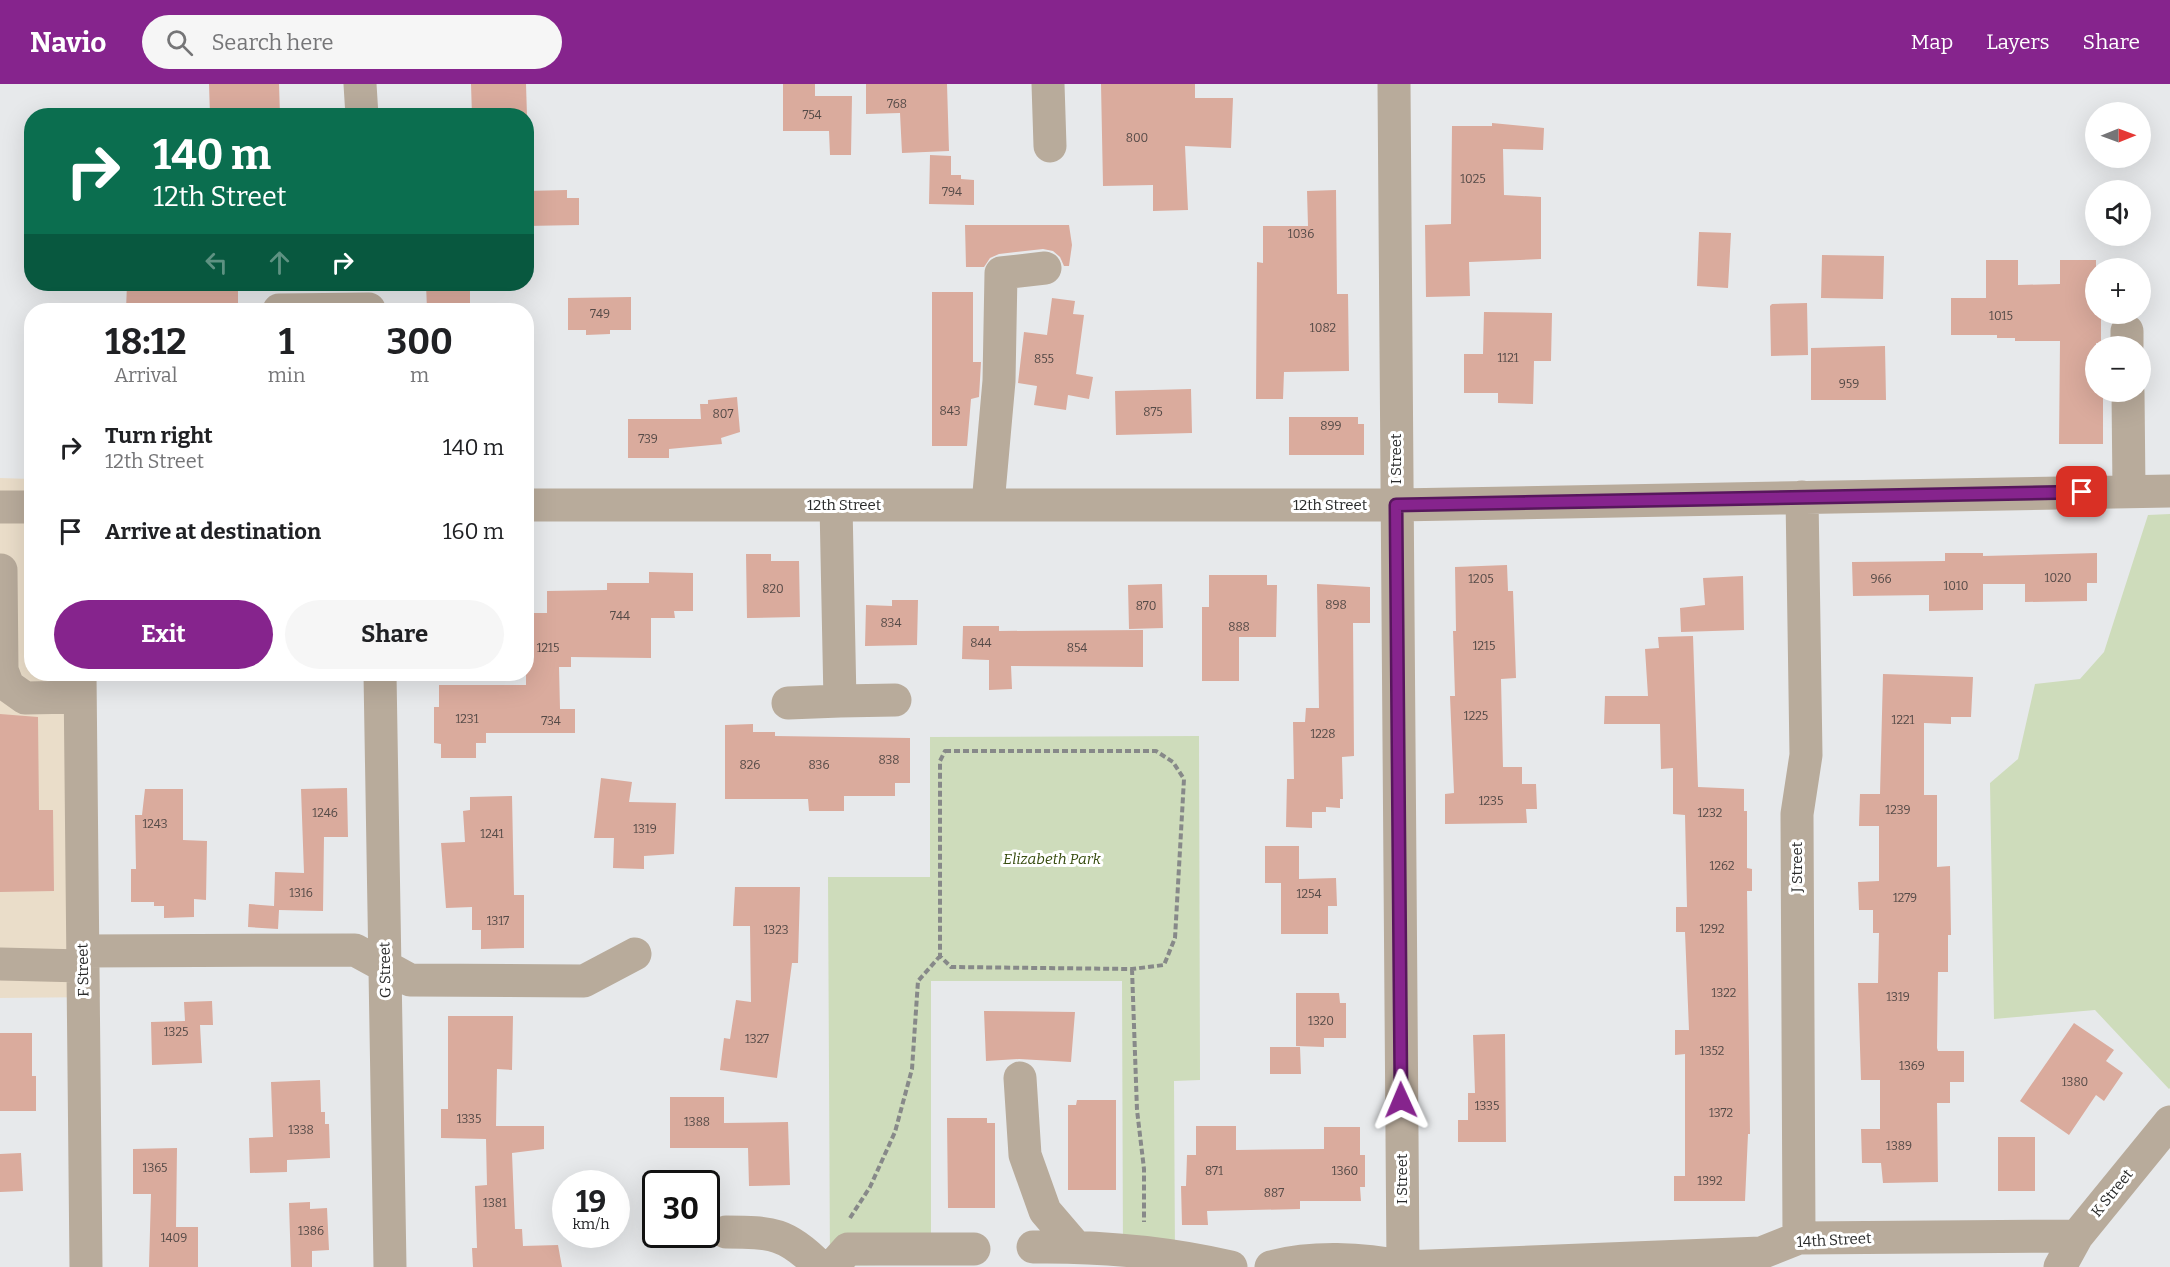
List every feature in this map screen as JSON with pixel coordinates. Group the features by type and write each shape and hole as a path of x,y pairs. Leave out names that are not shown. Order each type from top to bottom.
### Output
{"street":[{"path":"360,84 362,108"},
{"path":"1048,84 1050,146"},
{"name":"I Street","path":"1394,84 1403,1267"},
{"path":"988,504 999,381 1001,273 1045,268"},
{"path":"349,303 369,301"},
{"path":"2127,402 2129,491"},
{"name":"12th Street","path":"534,505 1396,505 2170,491"},
{"name":"J Street","path":"1799,1238 1797,814 1806,755 1802,497"},
{"path":"836,505 840,701"},
{"path":"0,507 24,507"},
{"path":"1,570 1,670 8,686 25,698 80,685"},
{"name":"G Street","path":"380,681 390,1267"},
{"name":"F Street","path":"80,685 86,1267"},
{"path":"788,702 895,700"},
{"path":"0,964 83,958 355,950 410,980 584,981 635,954"},
{"path":"1020,1078 1025,1155 1045,1211 1075,1246"},
{"name":"K Street","path":"2060,1267 2077,1236 2170,1122"},
{"path":"726,1232 769,1232 801,1247 820,1267"},
{"name":"14th Street","path":"1271,1267 1286,1263 1372,1260 1403,1267 1761,1253 1799,1238 2077,1236"},
{"path":"1033,1247 1075,1246 1144,1251 1231,1267"},
{"path":"840,1258 974,1249"}],"path":[{"path":"840,1258 850,1219 870,1186 895,1132 912,1069 918,981 940,956 940,761 945,751 1156,751 1173,762 1184,779 1175,938 1164,965 1132,969 951,967 940,956"},
{"path":"1132,969 1137,1110 1144,1169 1144,1251"}],"shaded area":[{"path":"0,478 24,479 24,681 92,681 100,997 0,998"}],"green space":[{"path":"2170,514 2169,1089 2095,1010 1994,1019 1990,783 2018,759 2035,684 2080,679 2104,652 2148,515"},
{"name":"Elizabeth Park","path":"1199,736 1200,1080 1174,1081 1175,1257 1123,1259 1122,981 931,981 931,1264 830,1266 828,877 930,877 930,737"}],"building":[{"path":"209,84 279,84 280,108 210,108"},
{"path":"471,84 526,84 527,108 472,108"},
{"path":"783,84 815,84 815,96 852,96 851,155 830,155 829,131 783,131"},
{"path":"866,84 947,84 949,151 902,153 900,113 866,114"},
{"path":"1101,84 1195,84 1195,98 1233,98 1231,148 1185,146 1188,210 1153,211 1153,185 1103,186"},
{"path":"1492,123 1544,128 1543,150 1503,149 1504,195 1541,197 1541,259 1469,262 1470,296 1426,297 1425,225 1451,224 1452,126 1492,126"},
{"path":"930,155 951,156 951,175 961,175 961,179 974,180 974,205 929,204"},
{"path":"567,190 567,198 579,198 579,225 534,226 534,191"},
{"path":"1336,190 1337,294 1348,294 1349,371 1284,372 1283,399 1256,399 1257,262 1263,263 1263,226 1308,226 1307,191"},
{"path":"965,225 1069,225 1072,245 1069,266 1064,266 1060,257 1053,251 1043,249 999,254 990,258 984,267 966,267"},
{"path":"1699,232 1731,233 1728,288 1697,286"},
{"path":"1822,255 1884,256 1883,299 1821,298"},
{"path":"1986,260 2018,260 2018,285 2060,284 2060,260 2085,260 2085,324 2101,324 2101,336 2085,336 2085,402 2103,402 2103,444 2059,444 2060,341 2015,341 2015,338 1997,338 1997,335 1951,335 1951,298 1986,298"},
{"path":"127,291 238,291 238,303 126,303"},
{"path":"426,291 470,291 470,303 427,303"},
{"path":"932,292 973,292 973,362 981,362 979,397 971,399 967,446 932,446"},
{"path":"631,297 631,330 610,330 610,334 586,335 586,330 568,330 568,298"},
{"path":"1052,298 1075,301 1073,314 1084,315 1076,374 1093,377 1089,399 1068,395 1066,410 1034,405 1037,386 1018,383 1024,332 1047,335"},
{"path":"1807,303 1808,355 1771,356 1770,306 1772,304"},
{"path":"1484,312 1552,313 1551,361 1534,361 1533,404 1498,403 1498,393 1464,393 1464,354 1483,354"},
{"path":"1885,346 1886,400 1811,400 1811,348"},
{"path":"1191,389 1192,433 1116,435 1115,391"},
{"path":"737,397 740,432 721,438 722,444 669,449 669,458 628,458 628,419 701,419 700,404 708,404 708,400"},
{"path":"1289,417 1358,417 1358,424 1364,424 1364,455 1289,455"},
{"path":"1945,553 1983,553 1983,556 2097,553 2097,583 2087,583 2087,601 2025,602 2025,584 1983,584 1983,610 1929,611 1929,595 1853,596 1852,562 1945,561"},
{"path":"746,554 771,554 771,561 799,561 800,617 747,618"},
{"path":"1507,565 1508,591 1513,591 1516,678 1501,679 1503,767 1522,767 1522,784 1536,784 1537,809 1526,809 1527,823 1445,824 1445,794 1454,793 1450,696 1455,696 1453,631 1456,631 1455,567"},
{"path":"649,572 693,573 693,611 674,611 675,618 651,618 651,658 571,657 571,667 559,667 560,709 575,709 575,733 486,733 486,743 476,743 476,758 441,758 441,744 434,743 434,707 439,707 439,685 526,685 526,681 534,681 534,613 547,613 547,591 607,590 607,583 649,583"},
{"path":"1209,575 1267,575 1267,585 1277,585 1276,637 1239,637 1239,681 1202,681 1202,607 1209,607"},
{"path":"1743,576 1744,630 1681,632 1680,608 1705,605 1703,578"},
{"path":"1162,584 1163,628 1129,629 1128,585"},
{"path":"1317,584 1370,587 1370,623 1353,623 1354,756 1342,757 1343,799 1340,799 1340,808 1326,807 1326,812 1312,812 1312,828 1286,827 1287,779 1294,779 1293,722 1305,722 1306,708 1319,708"},
{"path":"892,600 918,600 917,645 865,646 866,605 892,606"},
{"path":"963,626 999,626 999,631 1143,630 1143,667 1011,666 1012,689 989,690 989,660 962,659"},
{"path":"1693,636 1698,787 1744,789 1744,811 1747,811 1747,868 1752,869 1752,891 1747,891 1750,1134 1748,1134 1745,1201 1674,1201 1674,1176 1685,1176 1685,1054 1675,1055 1675,1030 1689,1030 1685,932 1676,932 1676,907 1687,907 1685,815 1673,814 1673,768 1661,769 1660,724 1604,724 1605,696 1648,696 1645,649 1659,648 1658,637"},
{"path":"1883,674 1973,677 1971,717 1951,717 1951,724 1924,723 1924,795 1937,795 1937,867 1950,866 1951,935 1948,935 1948,972 1938,972 1937,1048 1938,1051 1964,1051 1964,1082 1950,1082 1950,1103 1937,1103 1938,1182 1883,1183 1881,1163 1862,1163 1861,1129 1880,1129 1880,1080 1861,1080 1858,983 1878,983 1879,933 1873,933 1873,910 1859,910 1858,882 1879,881 1879,826 1859,826 1860,794 1880,794"},
{"path":"0,714 38,717 39,810 53,810 54,891 0,892"},
{"path":"753,724 753,732 775,732 775,736 910,738 910,783 895,783 895,796 844,796 844,811 809,811 808,799 725,799 725,725"},
{"path":"601,778 632,782 629,802 676,803 674,854 644,856 644,869 613,868 614,838 594,838"},
{"path":"347,788 348,837 324,837 323,911 279,910 278,929 248,927 249,904 274,906 275,872 304,873 301,789"},
{"path":"145,789 183,789 183,840 207,841 206,900 194,899 194,917 164,918 164,906 154,906 154,902 131,902 131,869 136,869 135,815 142,815"},
{"path":"512,796 514,895 524,895 524,948 481,949 481,930 472,930 472,907 446,908 441,843 465,842 463,811 470,810 470,797"},
{"path":"1265,846 1299,846 1299,879 1336,878 1337,906 1328,906 1328,934 1281,934 1281,883 1265,883"},
{"path":"735,887 800,887 798,963 792,963 777,1078 720,1070 724,1038 730,1039 736,1000 751,1002 750,926 733,926"},
{"path":"1296,993 1339,993 1340,1003 1346,1003 1346,1038 1324,1038 1324,1047 1296,1046"},
{"path":"212,1001 213,1025 200,1025 202,1063 152,1065 151,1022 185,1021 184,1002"},
{"path":"984,1011 1075,1012 1071,1062 1019,1059 986,1061"},
{"path":"448,1016 513,1016 512,1070 497,1069 496,1126 544,1126 544,1149 512,1153 515,1229 522,1229 523,1246 552,1245 552,1248 559,1248 562,1267 473,1267 472,1248 477,1248 475,1186 487,1185 486,1139 441,1138 441,1109 448,1109"},
{"path":"2074,1023 2114,1050 2106,1061 2123,1073 2104,1101 2096,1095 2069,1135 2020,1101"},
{"path":"0,1033 32,1033 32,1076 36,1076 36,1111 0,1111"},
{"path":"1505,1034 1506,1142 1458,1142 1458,1120 1468,1120 1468,1093 1475,1093 1473,1035"},
{"path":"1270,1047 1300,1047 1301,1074 1270,1074"},
{"path":"320,1080 321,1112 325,1112 325,1124 329,1124 330,1158 287,1160 287,1172 250,1173 249,1138 273,1137 271,1082"},
{"path":"670,1097 724,1097 724,1123 788,1122 790,1185 749,1186 748,1148 670,1148"},
{"path":"1077,1100 1116,1100 1116,1190 1068,1190 1068,1105 1076,1105"},
{"path":"947,1118 987,1118 987,1123 995,1123 995,1208 948,1208"},
{"path":"1196,1126 1236,1126 1236,1150 1324,1149 1324,1127 1360,1127 1360,1155 1365,1155 1365,1187 1360,1187 1361,1201 1300,1201 1300,1209 1207,1211 1208,1225 1182,1225 1181,1186 1186,1186 1187,1155 1196,1155"},
{"path":"1998,1137 2035,1137 2035,1191 1998,1191"},
{"path":"177,1148 176,1227 198,1227 198,1267 149,1267 151,1194 133,1194 133,1149"},
{"path":"21,1153 23,1191 0,1192 0,1154"},
{"path":"310,1202 310,1209 327,1208 329,1250 312,1251 312,1267 291,1267 289,1203"}],"route":[{"path":"1401,1100 1396,505 2082,492"}]}
